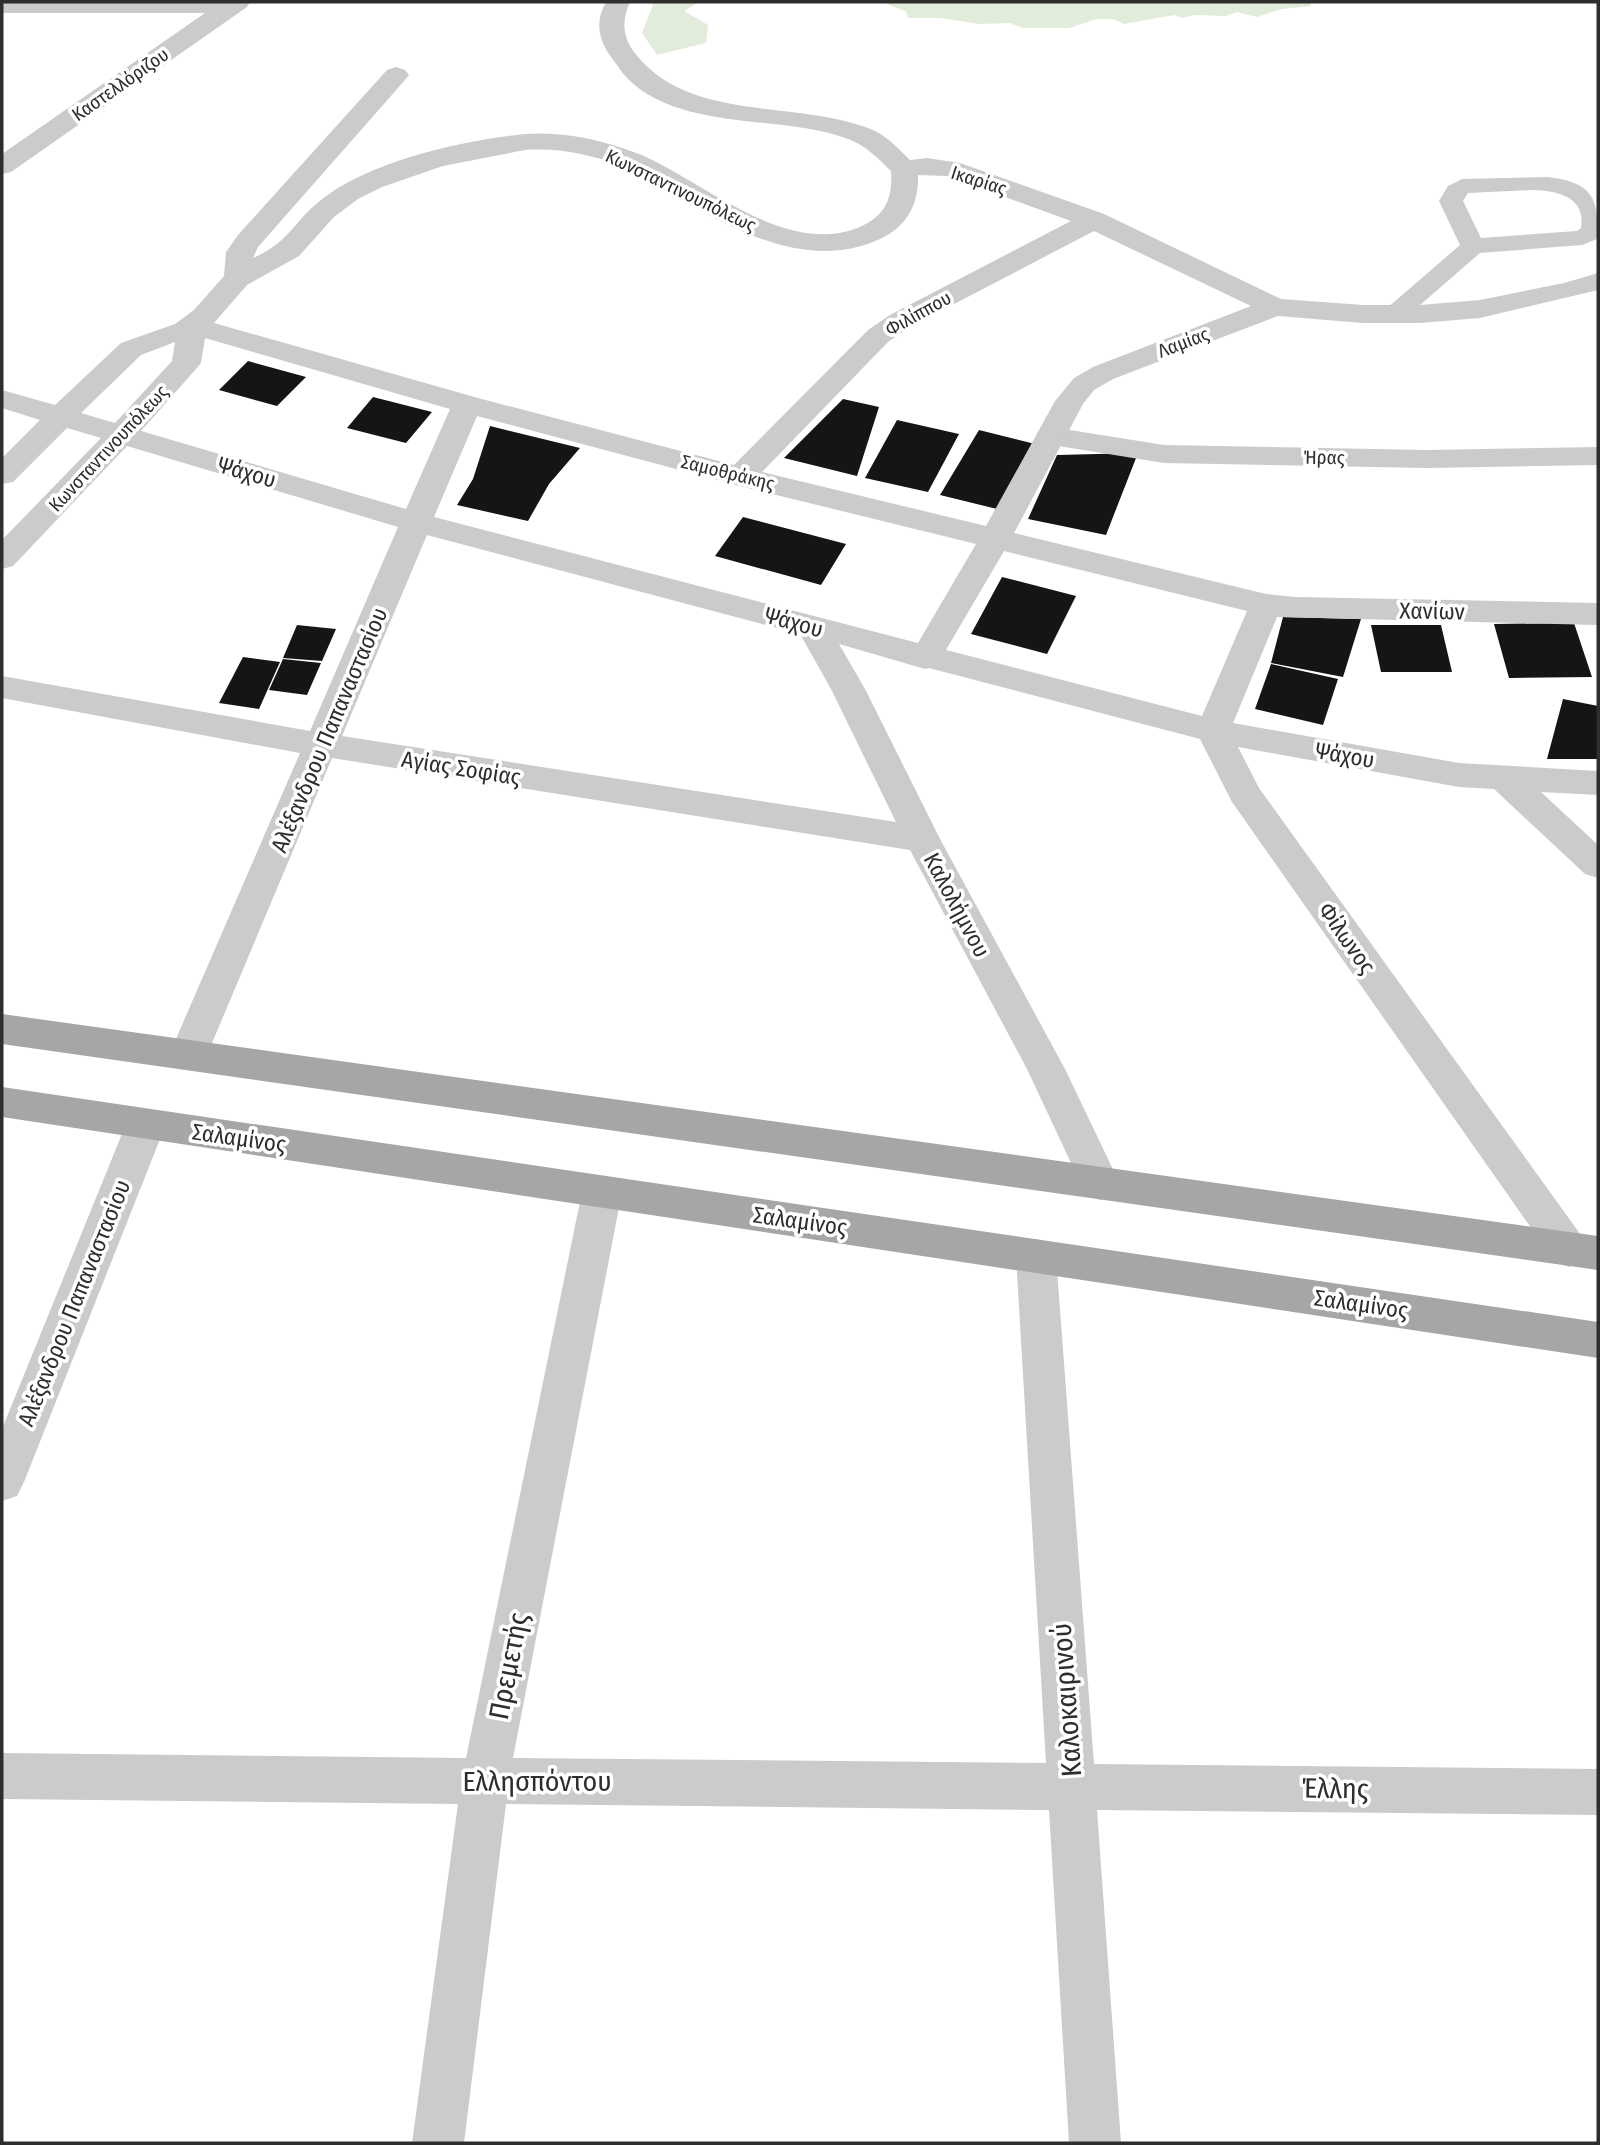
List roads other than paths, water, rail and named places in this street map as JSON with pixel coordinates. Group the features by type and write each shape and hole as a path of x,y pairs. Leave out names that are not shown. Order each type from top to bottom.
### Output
{"main road":[{"path":"2,1028 1584,1252"},
{"name":"Σαλαμίνος","path":"2,1102 1036,1256 1597,1344"}],"street":[{"path":"618,2 612,11 611,36 624,60 656,86 685,100 728,112 806,121 858,133 885,150 904,169"},
{"path":"2,6 234,4"},
{"name":"Καστελλόριζου","path":"2,166 234,4"},
{"name":"Κωνσταντινουπόλεως","path":"238,277 240,252 248,241 396,75"},
{"name":"Κωνσταντινουπόλεως","path":"2,475 132,348 193,326 238,277 275,261 294,247 330,205 351,193 414,167 492,147 545,141 586,146 634,163 750,225 786,238 816,243 835,243 869,235 888,223 903,201 904,169"},
{"name":"Ικαρίας","path":"904,169 927,166 951,169 1094,220 1275,307"},
{"name":"Φιλίππου","path":"740,476 878,336 900,321 1094,220"},
{"name":"Λαμίας","path":"925,658 1077,393 1084,384 1103,373 1275,307 1395,314 1480,309 1571,290 1598,281"},
{"name":"Κωνσταντινουπόλεως","path":"2,559 121,436 186,363 193,326"},
{"name":"Σαμοθράκης","path":"193,326 467,404 740,476 1266,605"},
{"name":"Ψάχου","path":"2,399 418,523 925,658 1213,731 1459,775 1506,780 1598,783"},
{"name":"Αλέξανδρου Παπαναστασίου","path":"188,1055 467,404"},
{"name":"Ήρας","path":"1051,436 1164,454 1427,459 1598,456"},
{"path":"1213,731 1266,605"},
{"name":"Χανίων","path":"1266,605 1296,608 1598,614"},
{"name":"Καλολήμνου","path":"813,627 848,689 922,839 1046,1069 1100,1184"},
{"name":"Αγίας Σοφίας","path":"2,687 322,745 922,839"},
{"name":"Φίλωνος","path":"1213,731 1244,793 1584,1252"},
{"path":"1506,780 1598,865"},
{"name":"Αλέξανδρου Παπαναστασίου","path":"2,1482 15,1415 146,1124"},
{"name":"Πρεμετής","path":"438,2143 485,1780 603,1192"},
{"name":"Καλοκαιρινού","path":"1036,1256 1095,2143"},
{"name":"Ελλησπόντου","path":"2,1776 1073,1785"},
{"name":"Έλλης","path":"1073,1785 1598,1792"}],"lane":[{"path":"1395,314 1473,246 1582,239 1589,235 1594,227 1593,218 1580,192 1569,187 1552,184 1462,186 1451,201 1473,246"}]}
